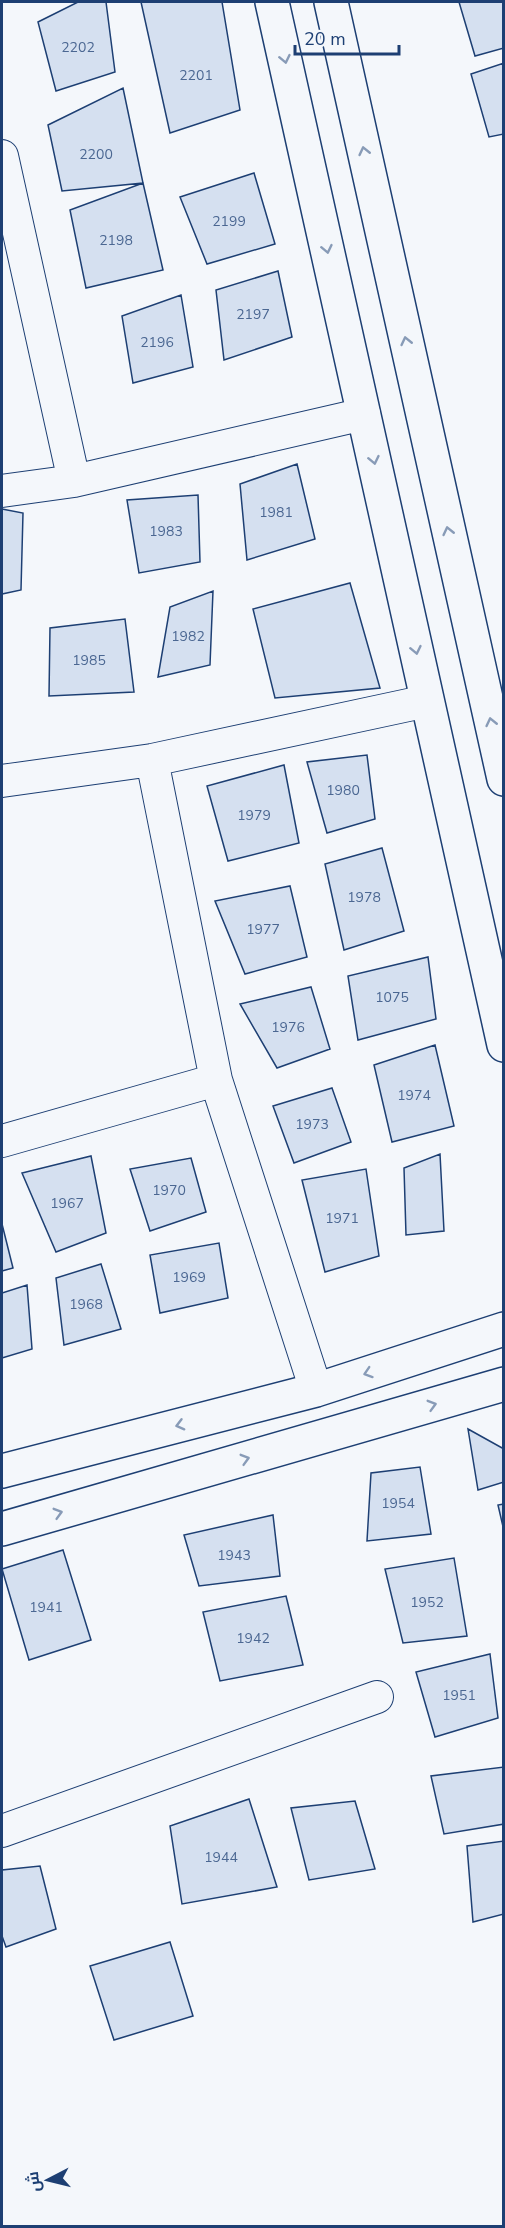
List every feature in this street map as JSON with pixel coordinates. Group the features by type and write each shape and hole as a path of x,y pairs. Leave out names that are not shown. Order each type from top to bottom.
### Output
{"street":[{"path":"272,2 504,1045"},
{"path":"331,2 504,779"},
{"path":"2,156 74,481"},
{"path":"2,491 74,481 364,414"},
{"path":"2,781 152,760 427,701"},
{"path":"152,760 216,1080 316,1390"},
{"path":"2,1141 216,1080"},
{"path":"2,1471 316,1390 504,1329"},
{"path":"2,1529 504,1384"},
{"path":"2,1831 377,1697"}],"building":[{"path":"78,2 106,2 115,72 56,91 38,22"},
{"path":"141,2 222,2 240,110 170,133"},
{"path":"459,2 504,2 504,48 475,56"},
{"path":"504,63 504,134 489,137 471,74"},
{"path":"123,88 143,183 62,191 48,125"},
{"path":"254,173 275,244 207,264 180,197"},
{"path":"143,183 163,270 86,288 70,210"},
{"path":"278,271 292,337 224,360 216,290"},
{"path":"181,295 193,367 133,383 122,316"},
{"path":"297,464 315,539 247,560 240,484"},
{"path":"198,495 200,562 139,573 127,500"},
{"path":"2,509 23,513 21,590 2,594"},
{"path":"350,583 380,688 275,698 253,609"},
{"path":"213,591 210,665 158,677 170,607"},
{"path":"125,619 134,692 49,696 50,628"},
{"path":"367,755 375,819 327,833 307,762"},
{"path":"284,765 299,843 228,861 207,786"},
{"path":"382,848 404,931 344,950 325,864"},
{"path":"290,886 307,957 245,974 215,901"},
{"path":"428,957 436,1019 358,1040 348,976"},
{"path":"311,987 330,1049 277,1068 240,1004"},
{"path":"435,1045 454,1126 392,1142 374,1065"},
{"path":"332,1088 351,1142 294,1163 273,1106"},
{"path":"440,1154 444,1231 406,1235 404,1168"},
{"path":"91,1156 106,1233 56,1252 22,1173"},
{"path":"191,1158 206,1212 150,1231 130,1169"},
{"path":"366,1169 379,1256 325,1272 302,1180"},
{"path":"2,1224 13,1268 2,1271"},
{"path":"219,1243 228,1298 160,1313 150,1255"},
{"path":"101,1264 121,1329 64,1345 56,1278"},
{"path":"27,1285 32,1349 2,1358 2,1293"},
{"path":"468,1429 504,1449 504,1482 478,1490"},
{"path":"420,1467 431,1534 367,1541 371,1473"},
{"path":"504,1504 504,1531 498,1505"},
{"path":"273,1515 280,1576 199,1586 184,1535"},
{"path":"63,1550 91,1640 29,1660 2,1569"},
{"path":"454,1558 467,1636 403,1643 385,1569"},
{"path":"286,1596 303,1665 220,1681 203,1612"},
{"path":"490,1654 498,1718 435,1737 416,1672"},
{"path":"504,1767 504,1824 444,1834 431,1776"},
{"path":"249,1799 277,1887 182,1904 170,1826"},
{"path":"355,1801 375,1869 309,1880 291,1808"},
{"path":"504,1841 504,1914 473,1922 467,1846"},
{"path":"40,1866 56,1929 6,1947 2,1936 2,1870"},
{"path":"170,1942 193,2016 114,2040 90,1966"}]}
